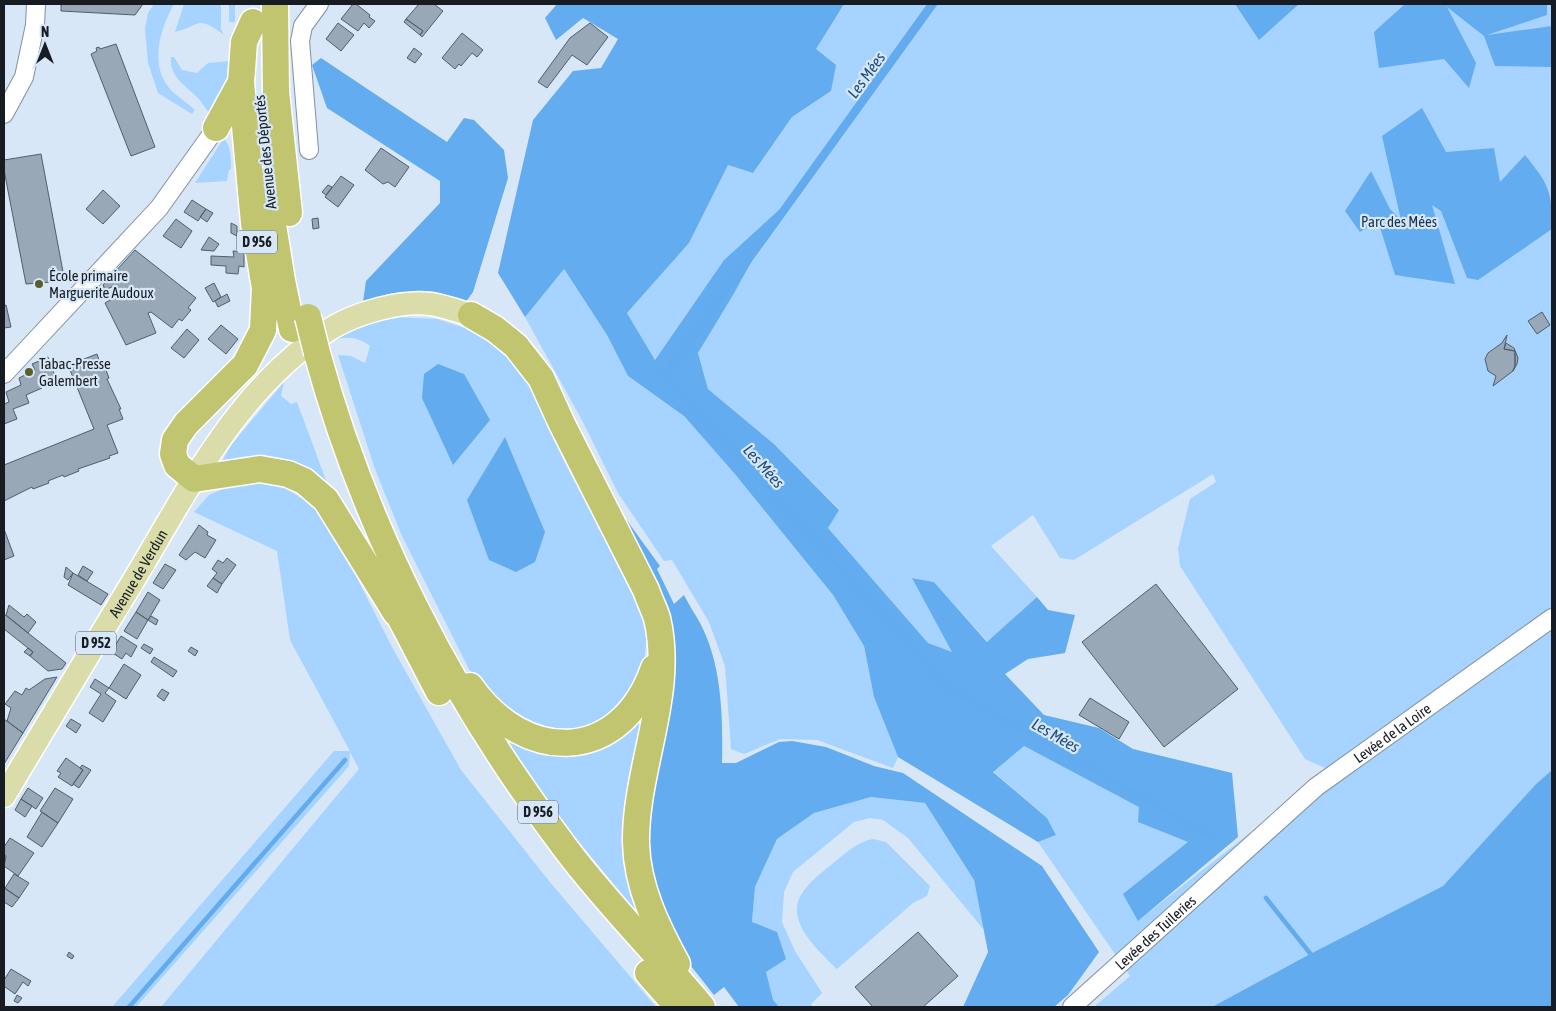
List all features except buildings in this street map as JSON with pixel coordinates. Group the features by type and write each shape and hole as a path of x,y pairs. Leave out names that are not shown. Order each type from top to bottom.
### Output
{"highway":[{"name":"Avenue des Déportés","path":"275,4 257,52 288,207 300,323 309,358 332,407 403,605"},
{"path":"216,128 257,52"},
{"name":"D 956","path":"257,52 244,133 254,223 265,288 263,330 245,365 186,424 175,440 173,454 177,465 194,479 260,470 288,474 304,481 326,500 403,605 514,779 568,851 693,1006"},
{"path":"216,128 229,126 244,133"},
{"name":"D 956","path":"471,315 496,329 516,346 541,378 562,424 646,590 657,618 661,648 662,681 637,823 639,866 647,900 693,1006"},
{"name":"D 956","path":"403,605 489,709 506,723 540,740 560,743 579,742 616,726 631,713 642,697 661,648"}],"main road":[{"name":"D 956","path":"194,479 253,395 287,360 331,329 365,313 392,306 430,304 471,315"},
{"name":"Avenue de Verdun","path":"4,796 194,479"}],"street":[{"path":"4,114 24,78 35,25 36,4"},
{"name":"Avenue des Déportés","path":"257,52 286,4"},
{"path":"310,150 300,42 303,26 319,4"},
{"path":"4,374 159,208 216,128"},
{"name":"Levée de la Loire","path":"1239,855 1316,787 1552,618"},
{"name":"Levée des Tuileries","path":"1072,1007 1239,855"}],"green space":[{"path":"154,4 174,4 161,36 158,58 160,69 170,89 195,110 192,114 158,93 148,63 145,29 148,13"},
{"path":"184,4 221,4 221,29 224,35 203,23 175,32"},
{"path":"229,4 235,4 235,22 229,22"},
{"path":"557,4 844,4 816,49 836,65 831,91 792,117 753,173 728,165 689,243 627,313 655,360 724,260 782,207 698,353 708,389 774,444 839,510 828,528 928,643 952,652 912,578 934,582 987,642 1037,597 1048,610 1075,615 1065,653 1028,659 1005,674 1044,715 1099,728 1133,749 1232,773 1238,837 1138,921 1123,894 1188,842 1138,822 1139,807 1024,746 993,772 1047,818 1056,835 1038,842 898,757 874,697 864,646 833,595 734,473 684,416 628,376 607,335 564,269 525,317 498,273 533,120 573,71 601,68 618,39 583,18 556,40 545,18"},
{"path":"844,4 927,4 782,207 724,260 655,360 627,313 689,243 728,165 753,173 792,117 831,91 815,49"},
{"name":"Parc des Mées","path":"938,4 1552,4 1552,770 1536,784 1443,886 1212,1007 1094,1007 1130,976 1038,842 1056,835 1047,818 993,771 1024,746 1140,807 1139,822 1189,842 1124,894 1139,920 1330,770 1305,759 1180,566 1178,548 1190,499 1216,482 1213,474 1074,560 1060,558 1033,515 991,546 1037,597 988,642 934,582 913,578 953,653 928,643 828,528 839,509 774,444 708,389 698,353 750,265"},
{"path":"1235,4 1299,4 1259,40"},
{"path":"1405,4 1547,4 1547,15 1487,35 1552,26 1552,67 1495,66 1484,36 1447,7 1476,63 1469,88 1444,59 1379,68 1374,32"},
{"path":"171,57 174,57 182,70 197,73 208,63 230,61 235,74 211,116 199,99 176,76 171,64"},
{"path":"321,58 447,142 464,118 474,120 504,150 508,178 473,292 465,303 409,293 393,293 363,302 366,281 440,203 440,181 327,108 312,65"},
{"name":"Parc des Mées","path":"1422,108 1446,152 1494,148 1500,182 1525,155 1548,189 1552,229 1478,280 1467,278 1441,211 1432,205 1455,284 1395,275 1378,221 1360,232 1345,211 1371,171 1390,209 1401,220 1382,136"},
{"path":"224,138 231,157 231,169 229,170 227,181 195,183"},
{"path":"563,268 607,335 628,376 684,416 734,473 833,595 864,646 874,697 898,757 893,768 817,740 780,739 744,754 731,749 725,666 709,622 672,560 664,561 618,493 583,422 525,317"},
{"path":"394,317 437,319 471,330 499,348 528,382 562,457 635,598 647,633 643,674 615,716 573,735 519,727 472,675 402,536 375,469 338,355 351,356 365,363 370,346 353,338 334,340 357,327"},
{"path":"284,382 281,396 291,404 297,402 331,494 218,469 231,445"},
{"path":"237,483 276,483 313,505 335,535 393,649 461,770 549,881 656,1007 161,1007 359,769 350,752 349,766 136,1007 112,1007 334,751 350,751 290,640 277,551 194,512 209,495"},
{"path":"612,500 660,566 657,569 674,604 684,595 703,629 718,677 722,729 722,763 736,763 779,742 792,741 826,747 874,766 903,773 1042,866 1099,952 1068,995 1054,1007 963,1007 988,952 974,880 925,803 871,797 814,813 777,839 755,887 752,922 777,932 786,959 766,972 773,1000 779,1007 739,1007 724,987 714,995 672,942 641,841 671,673"},
{"path":"648,705 650,928 560,819 498,733 541,751"},
{"path":"871,797 925,803 974,880 984,930 908,838 883,820 870,818 854,822 793,872 784,892 782,922 795,951 822,993 811,1004 813,1007 779,1007 773,1001 752,922 755,887 777,839 814,813"},
{"path":"873,839 886,842 930,886 927,896 913,903 837,969 807,936 797,916 797,905 801,895 819,875 856,846"}],"shaded area":[{"path":"927,4 938,4 665,382 660,375"},
{"path":"438,364 464,374 490,420 453,465 422,398 424,374"},
{"path":"505,437 545,532 535,562 516,572 489,560 467,500"},
{"path":"1552,770 1552,1007 1212,1007 1443,886 1536,784"}],"waterway":[{"name":"Les Mées","path":"665,376 950,689 1212,837"},
{"path":"129,1007 345,760"},
{"name":"Les Mées","path":"1266,898 1313,957"}],"place":[{"name":"École primaire Marguerite Audoux","path":"39,284"},
{"name":"Tabac-Presse Galembert","path":"29,372"}]}
